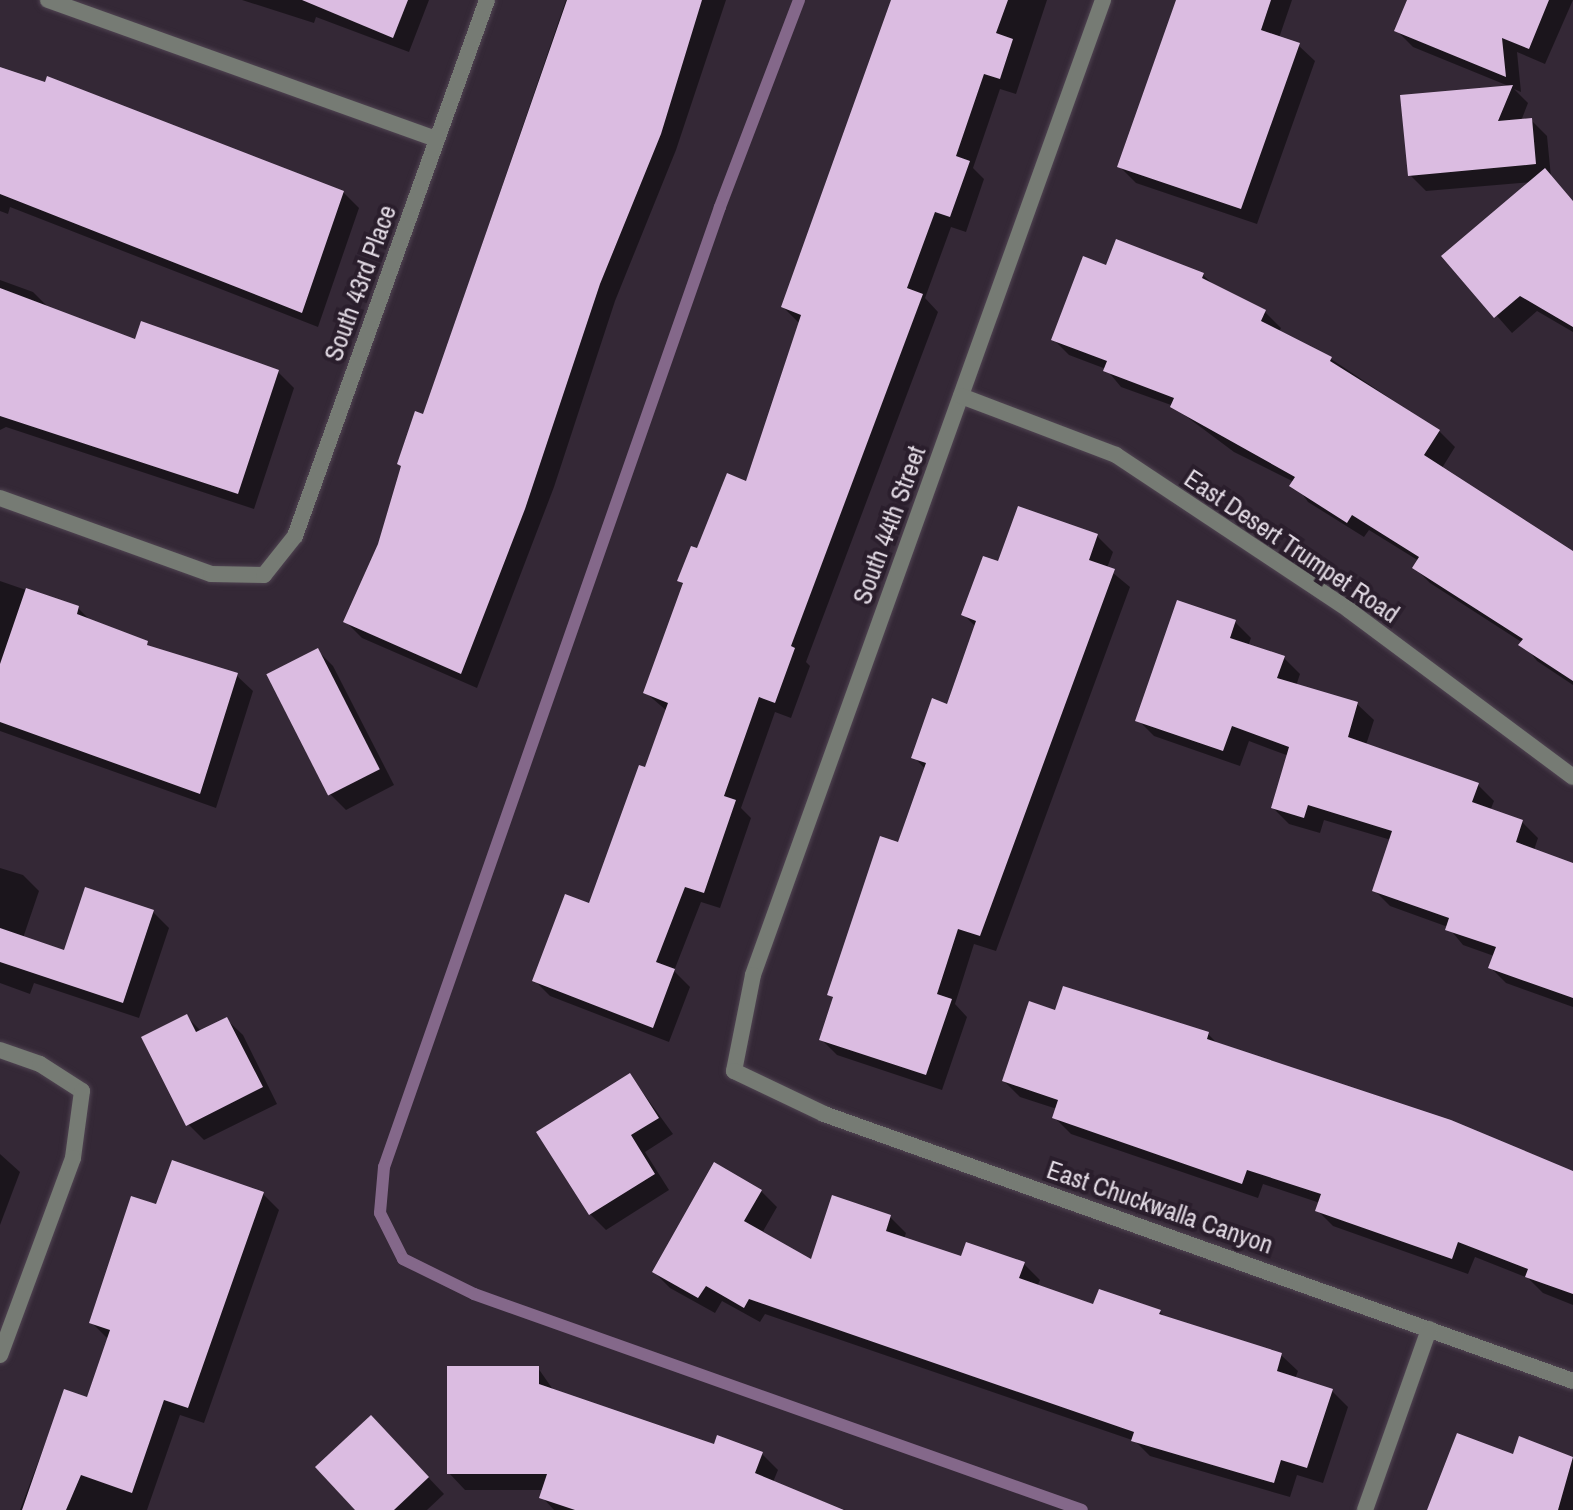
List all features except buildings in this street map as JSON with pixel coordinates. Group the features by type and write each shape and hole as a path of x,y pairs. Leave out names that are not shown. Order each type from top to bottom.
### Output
{"street":[{"path":"48,0 437,139"},
{"name":"South 43rd Place","path":"0,498 211,574 264,575 295,536 487,0"},
{"name":"South 44th Street","path":"734,1071 753,975 1103,0"},
{"name":"East Desert Trumpet Road","path":"961,396 1116,455 1349,610 1573,777"},
{"path":"0,1050 40,1064 82,1091 73,1158 0,1355"},
{"name":"East Chuckwalla Canyon","path":"734,1071 824,1114 1573,1381"},
{"path":"1365,1510 1429,1329"}],"waterway":[{"path":"799,0 720,207 384,1167 380,1213 403,1259 474,1294 1082,1510"}]}
